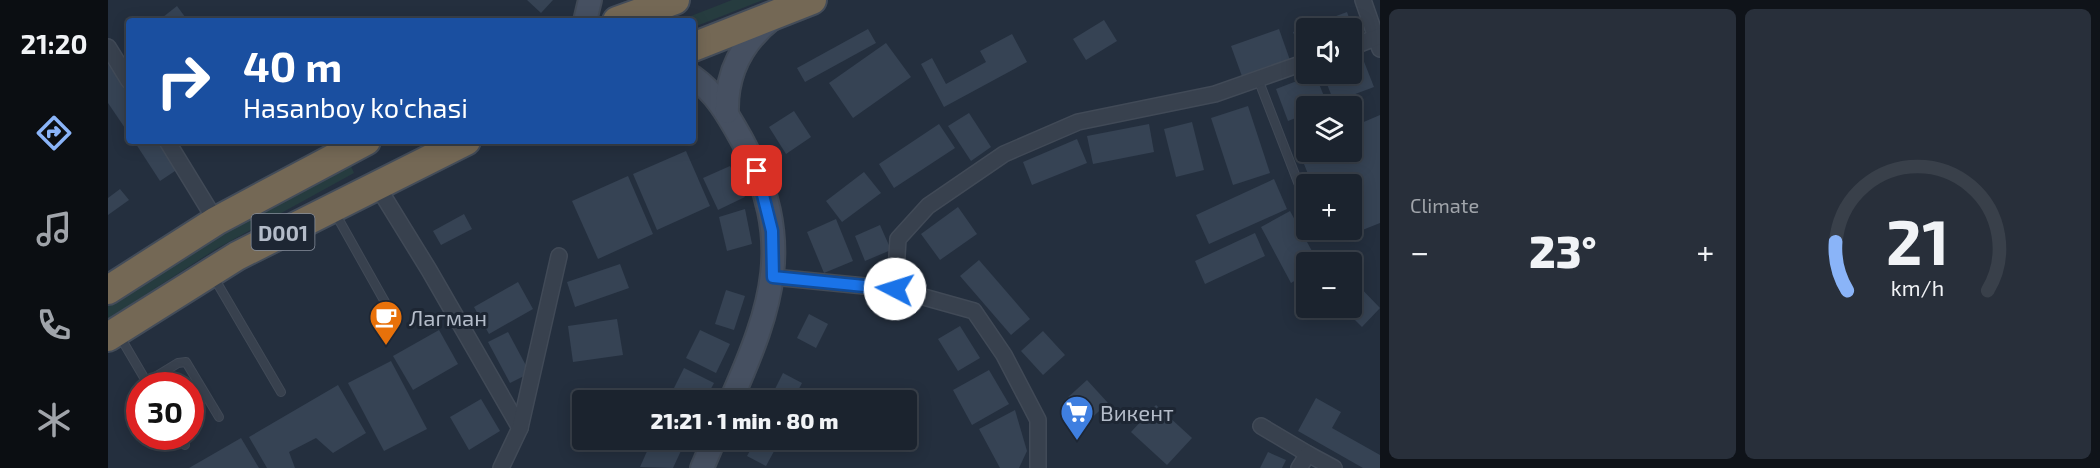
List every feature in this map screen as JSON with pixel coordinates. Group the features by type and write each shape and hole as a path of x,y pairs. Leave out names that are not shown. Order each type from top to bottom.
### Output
{"highway":[{"path":"624,18 675,0"},
{"path":"696,46 812,0"},
{"name":"D001","path":"108,290 216,221 360,144"},
{"path":"375,144 384,180"},
{"name":"D001","path":"112,334 211,272 331,207 460,144"}],"main road":[{"path":"586,18 590,0"},
{"path":"727,112 728,82 739,56 758,31 784,10"},
{"path":"696,80 716,97 727,112 754,164 766,201 774,247 773,277 758,339 735,390"},
{"path":"702,468 710,450"}],"street":[{"path":"1362,45 1378,41 1363,0"},
{"path":"108,47 126,76"},
{"path":"895,289 898,239 928,206 1004,154 1078,122 1215,94 1296,66"},
{"path":"168,144 216,221"},
{"path":"384,180 429,270 520,428"},
{"path":"501,468 520,428 559,256"},
{"path":"773,277 895,289 974,311 1004,355 1038,420 1038,468"},
{"path":"1261,426 1334,468"},
{"path":"1299,468 1308,454"}],"lane":[{"path":"1258,79 1296,177"},
{"path":"331,207 385,302"},
{"path":"211,272 281,392"},
{"path":"112,334 139,372"},
{"path":"165,372 178,363 186,362 192,372"},
{"path":"204,392 219,417"}],"green space":[{"path":"732,0 763,0 696,26 696,18 691,16"},
{"path":"350,164 354,173 216,249 108,319 108,306 167,268"}],"building":[{"path":"527,0 553,0 541,13"},
{"path":"177,6 186,18 162,18"},
{"path":"1347,12 1349,18 1331,18"},
{"path":"1104,20 1117,41 1086,60 1073,39"},
{"path":"868,29 876,43 805,82 797,68"},
{"path":"1279,29 1291,63 1243,79 1231,46"},
{"path":"1012,34 1027,62 944,107 921,64 932,58 946,84 986,62 980,51"},
{"path":"886,43 911,77 853,118 829,83"},
{"path":"1362,57 1374,87 1350,96 1332,96 1327,84 1362,84"},
{"path":"108,64 126,91 126,130 108,103"},
{"path":"1296,81 1296,84 1319,84 1324,96 1296,96 1296,118 1288,121 1276,89"},
{"path":"1248,106 1270,173 1233,185 1211,118"},
{"path":"794,111 811,137 786,154 769,127"},
{"path":"969,113 991,147 971,161 948,126"},
{"path":"1380,115 1380,223 1362,230 1362,174 1308,174 1303,162 1362,162 1362,123"},
{"path":"1192,122 1204,170 1176,177 1164,129"},
{"path":"939,124 955,148 894,188 879,164"},
{"path":"1149,124 1154,152 1093,164 1087,136"},
{"path":"1077,139 1087,163 1032,185 1023,162"},
{"path":"136,144 162,144 178,169 160,181"},
{"path":"686,151 710,206 657,230 633,174"},
{"path":"730,166 745,197 718,210 703,178"},
{"path":"864,172 881,193 842,222 826,201"},
{"path":"628,176 653,234 598,259 572,201"},
{"path":"1274,179 1287,209 1209,244 1196,215"},
{"path":"120,189 129,200 108,215 108,198"},
{"path":"958,207 977,234 940,260 921,234"},
{"path":"745,209 752,244 727,251 719,217"},
{"path":"1290,211 1296,222 1296,240 1306,240 1313,252 1296,252 1296,280 1291,283 1261,227"},
{"path":"464,214 472,229 441,245 433,231"},
{"path":"836,219 853,261 824,273 807,232"},
{"path":"880,225 891,250 865,261 855,236"},
{"path":"1255,233 1265,256 1205,284 1195,261"},
{"path":"979,260 1030,319 1011,335 960,276"},
{"path":"620,264 629,288 575,307 567,282"},
{"path":"518,282 533,309 489,334 474,307"},
{"path":"1362,289 1380,308 1362,327 1353,318 1362,318"},
{"path":"726,290 745,296 734,330 715,324"},
{"path":"809,314 828,324 816,348 797,338"},
{"path":"617,319 623,355 573,362 568,326"},
{"path":"960,326 980,358 958,371 938,339"},
{"path":"439,330 458,364 413,390 393,356"},
{"path":"700,330 730,344 716,373 686,358"},
{"path":"1043,331 1065,355 1043,375 1021,351"},
{"path":"508,332 530,373 510,383 488,342"},
{"path":"391,361 427,429 384,451 348,383"},
{"path":"684,368 714,383 710,390 673,390"},
{"path":"989,370 1009,404 972,425 953,390"},
{"path":"783,373 802,383 798,390 774,390"},
{"path":"1087,380 1108,403 1086,423 1065,400"},
{"path":"338,385 366,433 333,453 316,438 289,452 295,468 267,468 249,437"},
{"path":"1316,398 1341,412 1332,428 1380,455 1380,468 1363,468 1298,431"},
{"path":"481,399 500,431 469,450 450,417"},
{"path":"1156,405 1192,438 1167,465 1131,432"},
{"path":"1015,410 1027,451 1019,468 1000,468 979,429"},
{"path":"241,438 259,468 189,468"},
{"path":"648,450 681,450 673,468 640,467"},
{"path":"750,450 775,450 766,466 747,456"},
{"path":"1268,452 1286,460 1282,468 1260,468"}],"place":[{"name":"Лагман","path":"386,346"},
{"name":"Викент","path":"1077,441"}],"route":[{"path":"757,171 770,216 774,247 773,277 895,289"}]}
